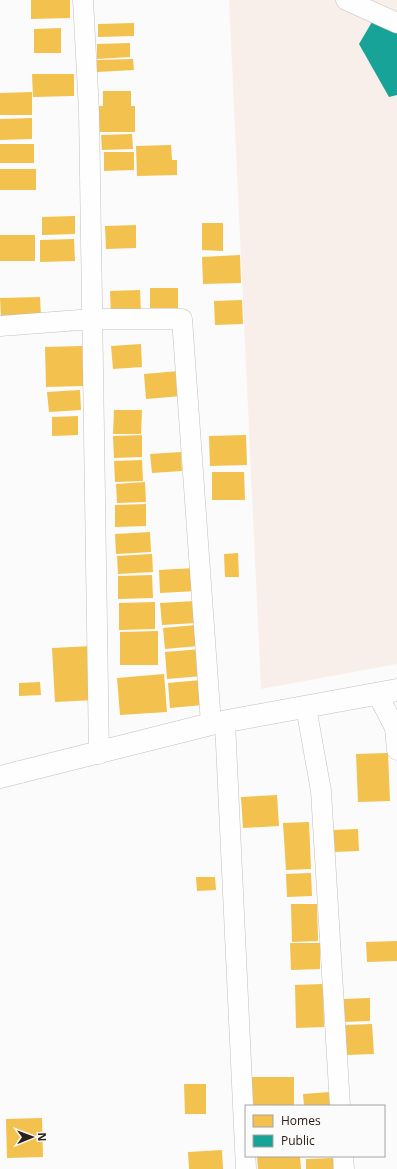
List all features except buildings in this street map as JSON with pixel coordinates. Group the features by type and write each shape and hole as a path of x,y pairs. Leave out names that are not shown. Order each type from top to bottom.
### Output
{"street":[{"path":"83,0 89,111 99,754"},
{"path":"346,0 397,23"},
{"path":"0,326 93,319 182,319 218,723 245,1153"},
{"path":"0,777 99,754 218,723 387,691 395,728 397,750"},
{"path":"306,706 321,791 340,1105"},
{"path":"245,1157 246,1169"},
{"path":"343,1157 344,1169"}],"shaded area":[{"path":"229,0 397,0 397,664 261,689"}]}
